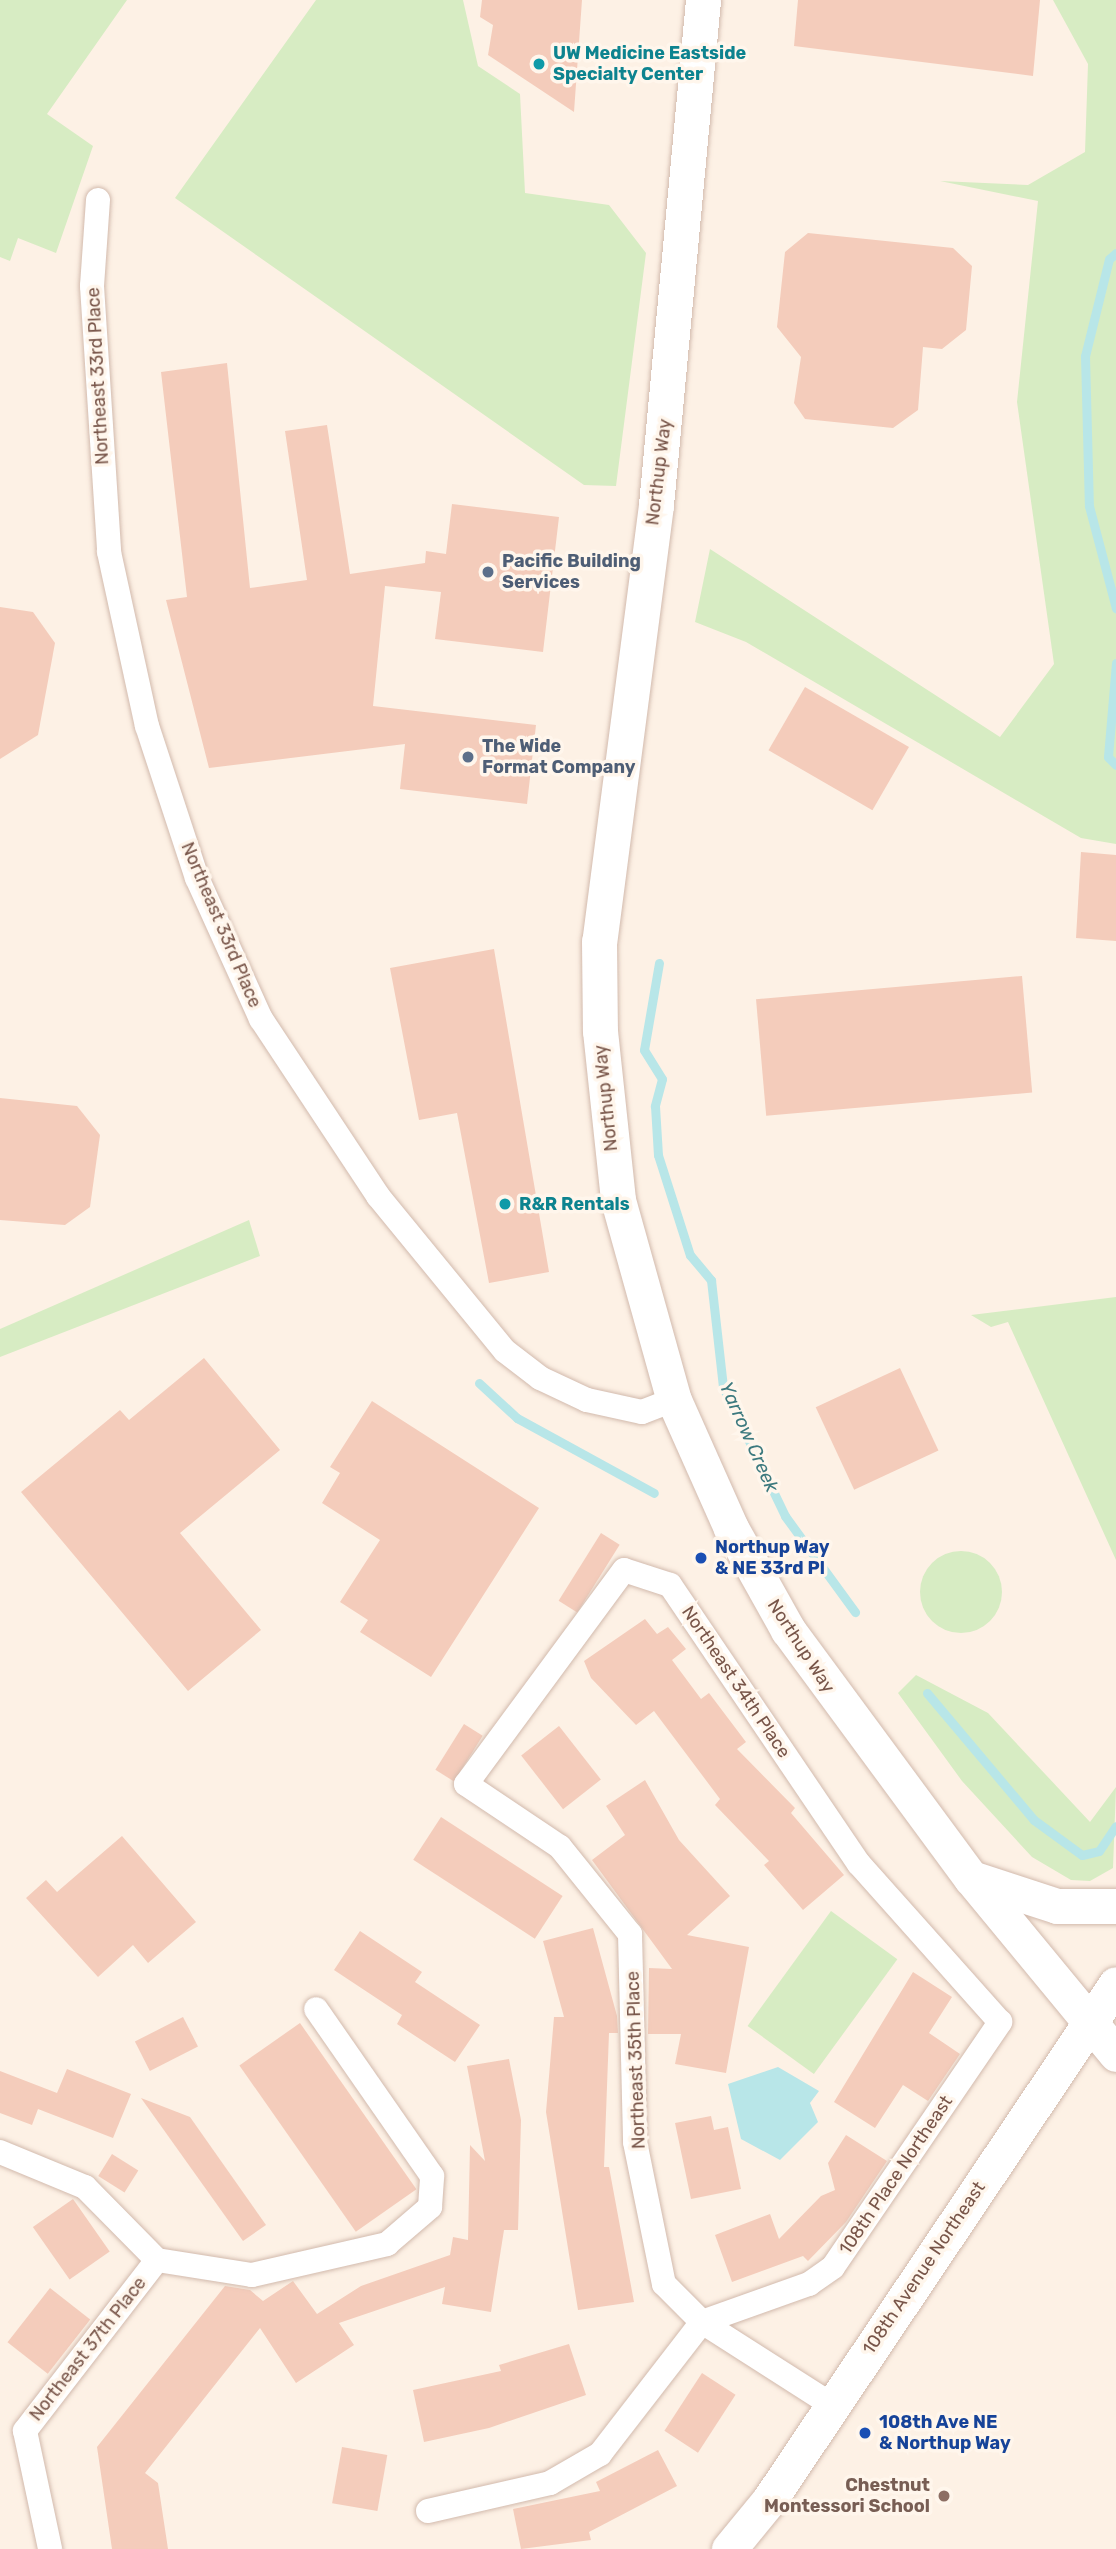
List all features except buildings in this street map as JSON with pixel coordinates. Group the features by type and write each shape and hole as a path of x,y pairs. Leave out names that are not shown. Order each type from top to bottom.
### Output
{"main road":[{"name":"Northup Way","path":"704,0 676,328 599,941 600,1044 618,1200 674,1401 731,1528 788,1630 971,1878 1116,2054"},
{"path":"971,1878 1057,1906 1116,1906"},
{"name":"108th Avenue Northeast","path":"729,2549 832,2405 1116,1984"}],"street":[{"name":"Northeast 33rd Place","path":"99,200 92,286 109,552 152,739 197,878 261,1019 378,1196 505,1351 540,1378 587,1400 642,1412 674,1401"},
{"name":"Northeast 34th Place","path":"466,1784 624,1570 670,1585 859,1864 1000,2022"},
{"name":"Northeast 35th Place","path":"466,1784 560,1847 630,1934 635,2142 664,2284 702,2322 832,2405"},
{"path":"157,2260 252,2275 387,2244 430,2207 432,2176 316,2009"},
{"name":"108th Place Northeast","path":"702,2322 809,2284 833,2267 1000,2022"},
{"name":"Northeast 37th Place","path":"0,2152 85,2187 157,2260 25,2431 50,2549"},
{"path":"428,2511 550,2483 600,2454 702,2322"}],"green space":[{"path":"0,0 127,0 47,114 93,146 56,253 18,238 10,261 0,257"},
{"path":"316,0 463,0 478,66 520,94 525,193 609,205 646,253 616,486 584,485 175,198"},
{"path":"1053,0 1116,0 1116,844 1081,838 746,642 695,622 710,549 1000,737 1054,664 1017,402 1038,201 940,181 1028,185 1085,152 1088,64"},
{"path":"249,1220 260,1256 0,1357 0,1329"},
{"path":"1116,1297 1116,1560 1008,1322 991,1327 971,1315"},
{"path":"961,1551 977,1554 990,1563 999,1576 1002,1592 999,1608 990,1621 977,1630 961,1633 945,1630 932,1621 923,1608 920,1592 923,1576 932,1563 945,1554"},
{"path":"916,1675 988,1713 1090,1822 1116,1787 1113,1868 1090,1881 1071,1880 1032,1857 962,1781 898,1693"},
{"path":"831,1911 897,1959 814,2074 748,2026"}],"water":[{"path":"778,2067 819,2091 810,2103 818,2122 780,2160 741,2139 728,2084"}],"waterway":[{"path":"1116,253 1109,259 1085,356 1089,506 1116,608"},
{"path":"1116,663 1108,757 1116,765"},
{"name":"Yarrow Creek","path":"659,963 644,1050 662,1079 655,1106 658,1155 690,1255 711,1280 723,1387 785,1516 855,1612"},
{"path":"479,1383 517,1418 654,1493"},
{"name":"Yarrow Creek","path":"927,1693 1034,1820 1082,1855 1099,1851 1116,1826"}],"place":[{"name":"UW Medicine Eastside Specialty Center","path":"539,64"},
{"name":"Pacific Building Services","path":"488,572"},
{"name":"The Wide Format Company","path":"468,757"},
{"name":"R&R Rentals","path":"505,1204"},
{"name":"Northup Way & NE 33rd Pl","path":"701,1558"},
{"name":"108th Ave NE & Northup Way","path":"865,2433"},
{"name":"Chestnut Montessori School","path":"944,2496"}]}
